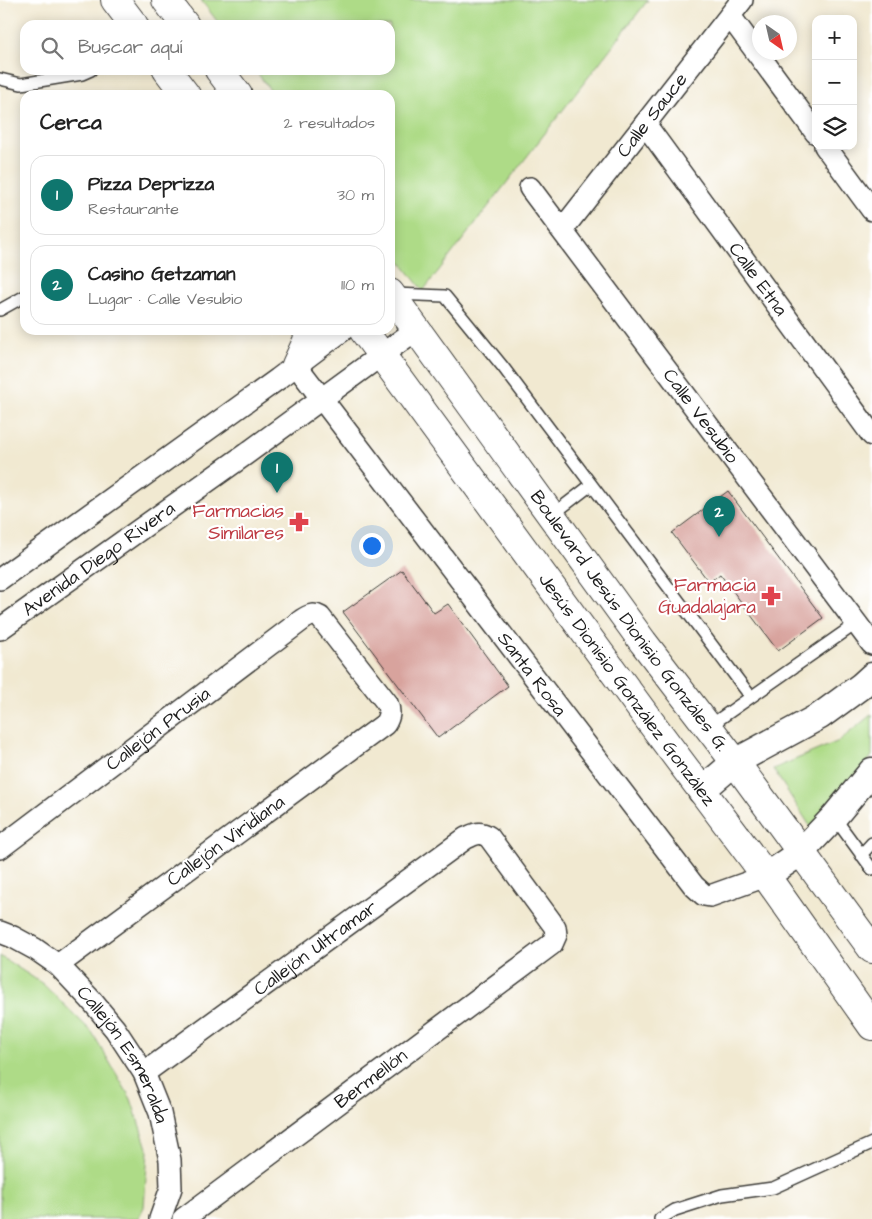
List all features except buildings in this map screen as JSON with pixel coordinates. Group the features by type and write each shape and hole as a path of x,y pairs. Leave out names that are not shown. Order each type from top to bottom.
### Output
{"main road":[{"path":"115,0 130,20"},
{"path":"166,0 181,20"},
{"path":"171,75 182,90"},
{"path":"223,75 234,90"},
{"name":"Boulevard Jesús Dionisio Gonzáles G.","path":"395,300 643,642 735,762 872,949"},
{"path":"296,365 308,335"},
{"path":"367,335 381,355"},
{"name":"Jesús Dionisio González González","path":"381,355 701,791 766,876 872,1026"}],"street":[{"name":"Calle Sauce","path":"562,230 736,8"},
{"path":"736,8 812,127"},
{"name":"Calle Etna","path":"645,124 872,435"},
{"path":"828,150 872,210"},
{"name":"Calle Vesubio","path":"530,188 872,644"},
{"name":"Avenida Diego Rivera","path":"0,629 246,454 417,329"},
{"path":"0,579 336,335"},
{"name":"Santa Rosa","path":"296,365 694,886 704,895 710,896 766,876 801,852 872,772"},
{"name":"Callejón Prusia","path":"0,848 302,620 310,615 316,615"},
{"name":"Callejón Viridiana","path":"58,965 385,724 389,714 387,703 320,617 316,615"},
{"path":"701,791 735,762 820,716 872,676"},
{"name":"Callejón Ultramar","path":"144,1072 466,838 483,833 489,837"},
{"name":"Bermellón","path":"182,1219 552,944 556,935 555,926 489,837"},
{"name":"Callejón Esmeralda","path":"0,932 35,949 58,965 91,1000 144,1072 160,1113 170,1160 171,1188 160,1219"}],"lane":[{"path":"0,79 21,84 76,75"},
{"path":"395,294 445,296 503,367 751,697"},
{"path":"0,310 20,299"},
{"path":"552,515 591,485"},
{"path":"708,727 857,624"},
{"path":"834,816 872,869"},
{"path":"861,855 872,843"},
{"path":"660,1219 675,1210 722,1195 773,1188 872,1143"}],"green space":[{"path":"201,0 648,0 423,291 395,255 395,90 270,90 259,75 395,75 395,20 216,20"},
{"path":"872,714 872,756 812,829 773,769 839,741"},
{"path":"0,956 43,984 92,1032 131,1099 148,1151 144,1207 138,1219 0,1219"}],"place":[{"name":"Pizza Deprizza","path":"277,493"},
{"name":"Farmacias Similares","path":"299,522"},
{"name":"Casino Getzaman","path":"719,537"},
{"name":"Farmacia Guadalajara","path":"771,596"}]}
